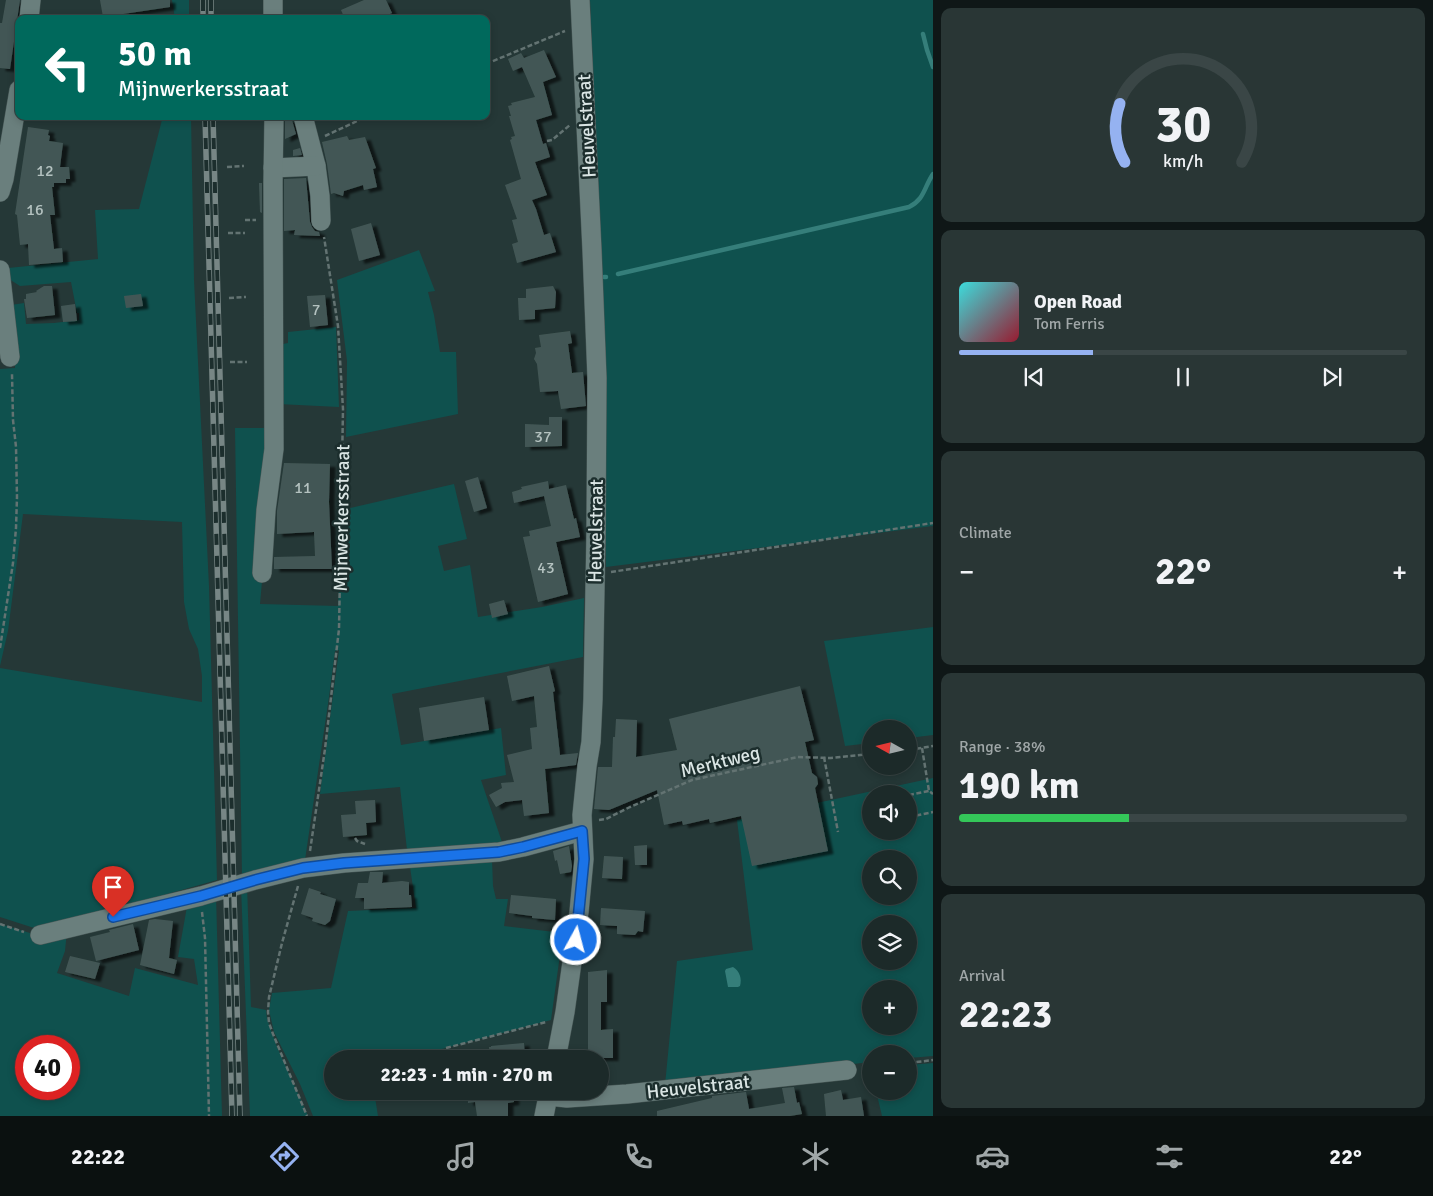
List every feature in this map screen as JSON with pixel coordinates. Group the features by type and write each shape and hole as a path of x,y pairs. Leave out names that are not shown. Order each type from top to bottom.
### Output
{"street":[{"path":"29,15 31,0"},
{"path":"273,0 273,15"},
{"name":"Heuvelstraat","path":"558,1050 579,912 584,859 582,827 591,742 595,574 596,378 580,0"},
{"path":"0,192 15,114"},
{"path":"262,573 266,510 274,450 274,120"},
{"path":"304,120 316,166 321,221"},
{"path":"273,168 316,166"},
{"path":"0,270 10,358"},
{"path":"40,935 201,896 303,868 352,862 499,852 523,847 582,827"},
{"name":"Heuvelstraat","path":"609,1095 847,1070"},
{"name":"Heuvelstraat","path":"544,1116 548,1100"}],"path":[{"path":"490,62 581,25"},
{"path":"310,142 359,120"},
{"path":"547,141 552,140 571,124"},
{"path":"227,167 244,166"},
{"name":"Mijnwerkersstraat","path":"307,1116 273,1034 268,1012 269,997 282,943 303,868 308,864 325,749 339,629 343,409 338,326 321,221"},
{"path":"228,233 245,233"},
{"path":"229,298 246,297"},
{"path":"0,648 13,563 17,504 16,447 10,358"},
{"path":"230,362 247,362"},
{"path":"595,574 933,523"},
{"path":"918,749 933,746"},
{"path":"922,748 929,791 933,794"},
{"name":"Merktweg","path":"582,827 606,819 692,780 798,757 862,755"},
{"path":"824,757 838,832"},
{"path":"917,793 929,791"},
{"path":"917,815 933,812"},
{"path":"201,896 205,938 209,1116"},
{"path":"0,924 40,935"},
{"path":"446,1048 564,1017"},
{"path":"917,1062 933,1060"}],"shaded area":[{"path":"172,0 189,0 189,15 174,15"},
{"path":"590,0 933,0 933,526 606,567 599,205"},
{"path":"162,120 191,120 194,280 209,586 217,880 125,906 35,928 0,917 0,668 202,702 202,676 198,649 189,629 184,602 182,522 23,514 8,631 0,666 0,369 15,368 11,305 24,303 26,324 79,320 71,282 20,286 9,279 8,268 98,259 95,210 139,209"},
{"path":"419,250 435,291 428,292 440,352 456,352 458,414 346,437 347,361 337,280"},
{"path":"336,327 339,407 278,404 278,345 288,343 288,332"},
{"path":"235,428 267,428 263,570 260,604 338,606 339,589 344,589 346,509 454,484 467,539 438,546 444,571 470,565 478,617 584,598 583,657 392,694 401,745 501,728 506,775 481,780 504,848 407,850 400,787 320,794 339,650 335,651 305,860 242,876"},
{"path":"933,627 933,735 918,737 918,720 862,720 862,744 845,746 824,641"},
{"path":"933,778 933,1056 917,1057 917,1045 862,1045 862,1063 665,1085 677,961 753,950 737,820 862,793 862,840 917,840 917,785 900,785"},
{"path":"492,859 493,886 496,899 508,899 504,926 563,933 551,1020 438,1050 324,1050 324,1100 375,1100 378,1116 313,1116 300,1084 274,1032 269,1010 272,993 331,988 348,911 416,908 409,860"},
{"path":"247,884 251,1007 266,1010 267,1019 277,1047 308,1116 250,1116 241,887"},
{"path":"216,895 222,1116 0,1116 0,924 42,936 67,931 65,951 57,973 129,996 135,968 198,985 194,959 178,957 188,901"},
{"path":"733,967 740,975 740,986 728,987 725,971"},
{"path":"933,1063 933,1116 882,1116 878,1100 917,1100 917,1064"}],"building":[{"path":"6,0 20,0 18,15 15,15 15,34 10,69 0,68 0,23 2,23"},
{"path":"100,0 170,0 170,7 116,15 103,15"},
{"path":"364,0 386,0 392,13 388,15 343,15 341,10"},
{"path":"544,50 556,77 543,82 552,115 536,120 543,144 546,143 550,157 535,162 547,195 532,200 544,235 550,233 556,252 517,263 512,244 518,242 512,220 517,219 505,185 521,179 510,140 512,139 511,137 515,136 508,106 512,105 511,103 535,97 522,67 513,71 508,59 521,53 524,58"},
{"path":"292,120 296,134 285,139 285,121"},
{"path":"28,127 49,130 49,141 63,143 60,167 69,167 70,179 66,179 66,183 54,183 54,187 52,187 55,215 50,215 54,249 62,248 63,262 29,265 28,244 20,245 17,215 15,214"},
{"path":"347,136 349,140 365,137 376,168 373,169 377,187 364,190 363,185 344,191 343,196 331,194 322,142"},
{"path":"300,148 302,155 293,156 293,150"},
{"path":"306,178 310,222 315,231 319,232 320,236 294,235 295,230 284,231 284,179"},
{"path":"259,183 262,183 262,213 260,212"},
{"path":"371,223 380,255 359,261 351,229"},
{"path":"44,286 52,286 55,315 27,318 24,299 26,299 26,294 37,292"},
{"path":"553,286 556,292 555,308 535,310 535,319 519,320 518,298 526,298 526,289"},
{"path":"141,294 143,306 126,308 124,296"},
{"path":"325,295 328,325 310,327 307,296"},
{"path":"75,304 77,321 63,322 61,306"},
{"path":"570,331 572,343 568,344 572,373 583,372 586,406 561,409 558,391 540,392 537,364 534,359 535,348 541,347 539,335"},
{"path":"549,417 562,417 562,446 525,447 525,424 549,425"},
{"path":"284,463 330,464 329,502 332,569 274,569 274,557 315,556 314,532 277,534 277,511"},
{"path":"478,477 487,508 474,512 465,481"},
{"path":"548,481 549,489 566,485 580,537 556,542 568,594 538,602 523,537 530,536 529,531 551,526 544,496 514,503 512,492 522,489 521,487"},
{"path":"504,600 508,614 492,618 489,604"},
{"path":"549,666 555,691 553,692 560,755 578,753 576,765 545,769 549,813 524,816 522,800 505,802 496,807 489,795 502,788 501,783 514,782 507,755 532,749 530,728 537,727 534,696 512,701 507,676"},
{"path":"800,686 814,740 805,742 812,773 817,777 818,784 815,788 828,851 752,866 741,816 710,823 709,819 683,825 682,821 664,825 657,790 609,810 594,809 598,767 612,767 616,719 637,720 636,757 677,750 669,719"},
{"path":"484,697 489,730 424,741 419,708"},
{"path":"375,800 376,822 366,823 367,835 343,837 341,815 356,814 355,801"},
{"path":"647,845 647,865 635,865 634,846"},
{"path":"569,846 571,872 560,874 553,851"},
{"path":"604,856 623,857 622,879 602,878"},
{"path":"370,872 383,872 382,883 409,882 409,895 411,895 412,907 364,909 364,898 355,898 358,883 368,883"},
{"path":"309,888 336,899 330,921 325,925 312,921 313,918 301,914"},
{"path":"511,895 556,899 555,920 509,913"},
{"path":"601,908 645,911 643,932 638,931 635,935 617,934 617,926 600,925"},
{"path":"149,920 173,921 169,958 177,960 174,974 140,965"},
{"path":"133,924 139,950 96,961 90,937"},
{"path":"70,956 100,963 95,979 65,972"},
{"path":"607,970 607,1002 601,1002 601,1030 613,1029 613,1058 609,1058 609,1050 588,1050 588,972"},
{"path":"524,1043 524,1050 489,1050 491,1046"},
{"path":"794,1087 797,1103 799,1102 802,1114 790,1116 657,1116 657,1111 712,1098 712,1096 746,1092 749,1109 785,1103 782,1088"},
{"path":"841,1090 843,1100 861,1097 864,1116 826,1116 824,1094"},
{"path":"468,1100 514,1100 514,1102 508,1103 508,1116 477,1116 475,1102 468,1103"}],"waterway":[{"path":"923,34 933,67"},
{"path":"618,274 909,207 921,196 933,174"}],"railway":[{"path":"203,0 203,15"},
{"path":"211,0 211,15"},
{"path":"205,120 232,1116"},
{"path":"213,120 240,1116"}],"route":[{"path":"113,917 201,896 303,868 344,863 499,852 582,831 584,859 576,940"}]}
